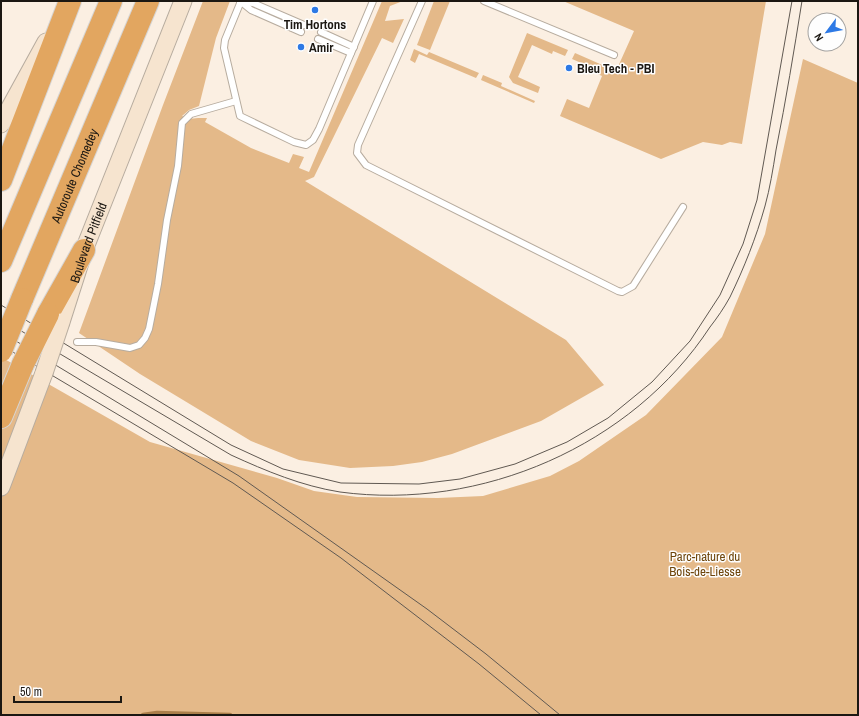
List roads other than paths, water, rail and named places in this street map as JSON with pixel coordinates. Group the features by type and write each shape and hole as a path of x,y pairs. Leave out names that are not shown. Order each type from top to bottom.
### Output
{"highway":[{"path":"1,180 69,1"},
{"path":"1,261 111,1"},
{"name":"Autoroute Chomedey","path":"1,351 148,1"},
{"path":"1,417 17,378 54,318 84,250"}],"main road":[{"path":"1,124 69,1"},
{"name":"Boulevard Pitfield","path":"84,250 182,1"},
{"path":"1,487 38,390 54,318"}],"lane":[{"path":"240,1 225,40 224,48 238,113 242,119 294,142 309,144 319,129 373,1"},
{"path":"240,1 253,3 304,25"},
{"path":"240,1 251,10 301,32"},
{"path":"422,1 358,145 356,153 366,166 618,291 628,290 633,286 683,207"},
{"path":"484,1 614,55"},
{"path":"321,32 353,50"},
{"path":"318,39 353,50"},
{"path":"77,342 96,342 130,348 139,345 145,338 158,284 167,220 178,166 182,123 191,114 236,100"}],"waterway":[{"path":"143,715 157,713 230,715"}],"tram line":[{"path":"1,305 231,445 283,469 341,483 419,484 460,479 515,464 567,442 608,418 652,382 690,341 720,295 743,244 757,200 792,1"},
{"path":"1,319 231,455 271,472 312,486 340,492 393,495 446,491 498,480 549,461 596,437 639,406 677,369 715,320 730,297 758,230 767,199 787,94 802,1"},
{"path":"1,332 239,476 427,609 486,654 560,715"},
{"path":"1,345 233,483 341,558 479,664 541,715"}],"place":[{"name":"Tim Hortons","path":"315,10"},
{"name":"Amir","path":"301,47"},
{"name":"Bleu Tech - PBI","path":"569,68"}],"park label":[{"name":"Parc-nature du Bois-de-Liesse","path":"705,564"}]}
